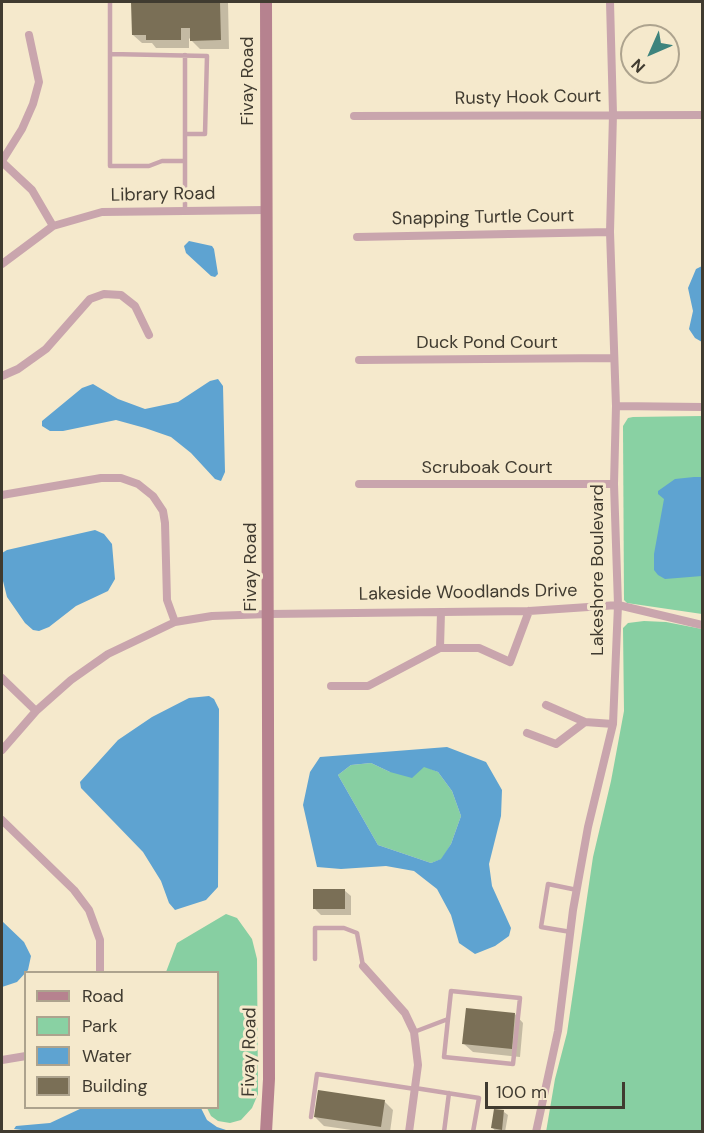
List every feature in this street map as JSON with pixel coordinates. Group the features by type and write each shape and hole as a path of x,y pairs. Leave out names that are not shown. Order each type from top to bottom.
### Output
{"street":[{"name":"Fivay Road","path":"266,2 269,614 269,1079 266,1131"},
{"name":"Lakeshore Boulevard","path":"536,1131 558,1031 588,827 613,724 618,605 614,484 616,406 610,232 613,114 610,2"},
{"path":"29,35 39,82 33,104 22,129 2,161 32,190 53,226"},
{"name":"Rusty Hook Court","path":"354,116 702,115"},
{"name":"Library Road","path":"2,264 53,226 102,212 267,210"},
{"name":"Snapping Turtle Court","path":"357,237 610,232"},
{"path":"2,376 18,369 46,349 90,299 104,294 121,295 135,306 149,336"},
{"name":"Duck Pond Court","path":"359,360 614,358"},
{"path":"616,406 702,407"},
{"path":"2,495 101,478 121,478 138,484 153,496 163,511 167,600 175,622"},
{"name":"Scruboak Court","path":"359,484 614,484"},
{"name":"Lakeside Woodlands Drive","path":"2,750 36,711 71,680 108,654 175,622 212,616 529,611 618,605 702,625"},
{"path":"331,686 368,686 440,648 479,648 510,662 529,611"},
{"path":"440,648 441,612"},
{"path":"2,678 36,711"},
{"path":"546,705 585,722 613,724"},
{"path":"527,733 556,744 585,722"},
{"path":"2,820 74,890 89,910 100,940 99,971"},
{"path":"363,966 405,1013 414,1032 418,1065 409,1131"},
{"path":"2,1060 24,1056"}],"lane":[{"path":"110,2 110,166 149,166 162,161 185,161"},
{"path":"110,54 207,56 205,134 185,134"},
{"path":"185,56 185,211"},
{"path":"571,932 541,927 548,884 577,890"},
{"path":"315,959 315,928 344,928 357,933 363,966"},
{"path":"451,991 520,998 513,1064 444,1057 448,1019 451,991"},
{"path":"414,1032 448,1019"},
{"path":"311,1116 316,1074 479,1098 473,1131"},
{"path":"444,1131 449,1093"}],"green space":[{"path":"702,416 702,614 627,603 624,600 623,426 628,418 633,417"},
{"path":"666,622 702,629 702,1131 546,1132 555,1079 567,1033 593,857 611,781 624,711 623,628 628,623"},
{"path":"371,763 390,772 424,766 438,772 452,791 461,816 451,844 442,859 431,863 378,845 338,775 351,765"},
{"path":"226,914 237,918 252,939 257,959 258,1094 252,1108 241,1120 230,1123 218,1121 211,1116 208,1109 219,1109 219,971 166,971 177,943"}],"water":[{"path":"189,241 212,246 218,274 215,277 186,253 184,246"},
{"path":"702,266 702,342 695,338 689,329 693,311 688,288 696,269"},
{"path":"218,379 223,386 225,472 221,481 215,479 191,453 171,437 145,428 116,420 63,431 50,431 42,426 42,421 82,388 93,384 118,399 145,409 178,402 210,381"},
{"path":"702,477 702,576 665,579 654,570 654,554 664,499 658,491 675,479"},
{"path":"95,530 104,534 112,544 115,579 108,591 76,606 49,627 39,631 33,630 25,623 7,597 2,577 2,553"},
{"path":"209,696 214,699 219,709 218,887 206,900 175,910 169,903 161,881 143,852 81,788 80,782 118,740 152,717 189,698"},
{"path":"447,747 486,762 502,790 501,816 489,864 492,886 511,928 509,936 495,946 475,954 459,943 451,915 437,889 414,871 386,866 341,869 317,867 303,805 310,772 320,757","holes":["371,763 390,772 412,778 424,767 438,772 452,791 461,816 451,844 441,859 431,863 378,845 338,775 351,765"]},
{"path":"2,921 24,942 31,956 28,970 24,971 24,974 17,982 2,987"},
{"path":"80,1109 202,1109 207,1120 229,1131 38,1132 14,1129 16,1126 50,1123"}],"building":[{"path":"131,2 220,2 221,40 190,41 190,28 181,28 181,40 146,40 146,35 132,35"},
{"path":"313,889 345,889 345,909 313,909"},
{"path":"466,1008 515,1013 512,1049 462,1044"},
{"path":"318,1090 385,1100 381,1127 314,1117"},
{"path":"494,1109 504,1110 502,1130 491,1128"}]}
